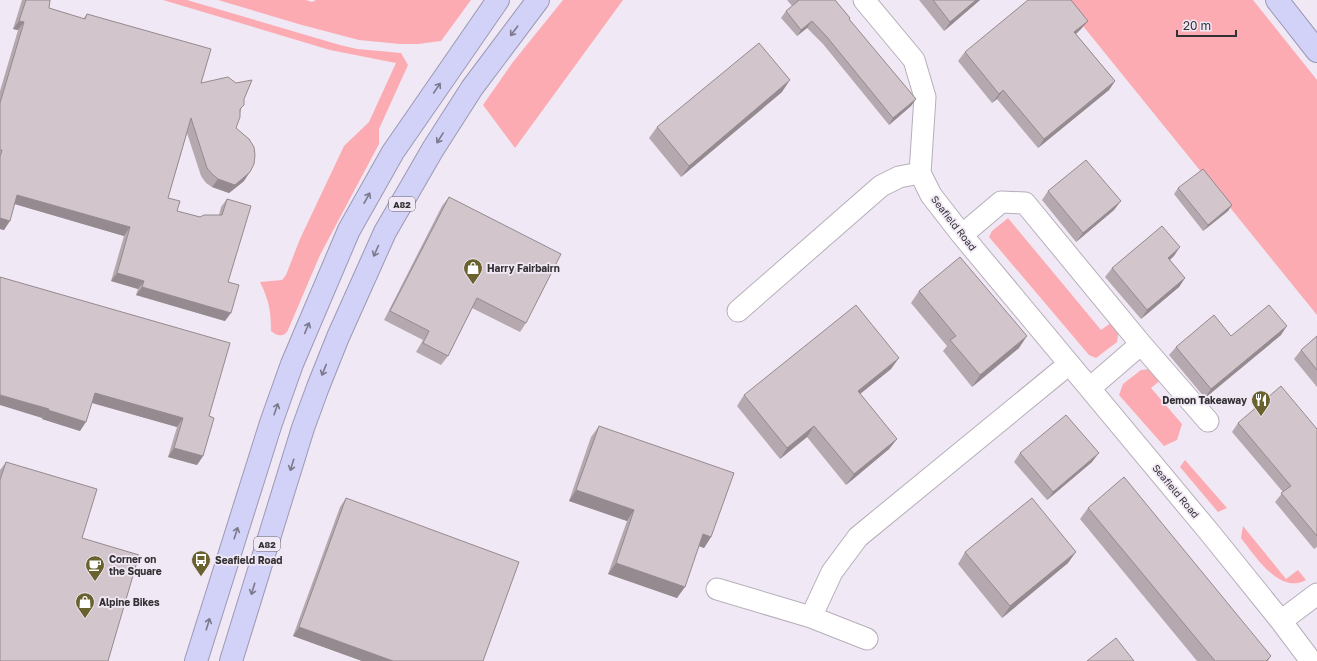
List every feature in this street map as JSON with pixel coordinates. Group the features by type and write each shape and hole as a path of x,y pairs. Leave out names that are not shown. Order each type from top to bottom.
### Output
{"highway":[{"path":"196,661 271,423 292,364 349,230 393,152 498,0"},
{"name":"A82","path":"231,661 310,407 338,337 385,232 433,149 472,88 538,0"},
{"path":"1277,0 1317,52"}],"street":[{"path":"738,311 880,186 899,177 920,173 925,97 914,60 864,0"},
{"name":"Seafield Road","path":"920,173 931,195 962,235 1210,532 1311,661"},
{"path":"962,235 1001,202 1025,203 1141,344 1208,421"},
{"path":"1090,388 1141,344"},
{"path":"811,617 832,572 858,537 1069,364"},
{"path":"717,589 811,617 867,639"},
{"path":"1281,621 1317,594"}],"shaded area":[{"path":"163,0 187,0 357,49 401,53 408,65 379,129 379,144 320,255 288,330 282,335 278,335 271,331 269,306 266,294 260,282 282,280 286,275 300,239 344,146 369,122 396,63 330,50"},
{"path":"218,0 306,0 312,2 316,0 471,0 441,41 418,44 400,44 359,40"},
{"path":"563,0 623,0 515,148 483,105 513,62"},
{"path":"1062,0 1253,0 1317,80 1317,315"},
{"path":"1008,218 1101,330 1115,320 1119,329 1117,342 1096,358 1089,355 989,237 992,231"},
{"path":"1150,369 1163,378 1151,388 1182,424 1177,440 1164,446 1119,395 1123,384 1141,370"},
{"path":"1185,460 1227,508 1218,512 1180,467"},
{"path":"1243,526 1286,579 1298,570 1306,580 1296,583 1287,582 1278,578 1269,571 1253,554 1241,538"}],"building":[{"path":"26,0 50,0 49,8 85,19 87,14 211,49 201,83 228,77 236,83 252,80 244,99 244,105 240,109 240,117 236,128 249,139 254,147 254,164 250,172 235,185 218,179 212,174 207,168 191,118 168,198 180,201 177,211 200,217 204,215 222,215 227,199 251,206 228,282 239,285 231,313 142,287 144,281 117,273 130,227 17,195 10,221 0,218 0,157 2,150 0,150 0,103 24,22 19,21"},
{"path":"798,0 835,0 916,99 893,118 827,37 812,21 801,30 786,11"},
{"path":"933,0 976,0 950,22"},
{"path":"1028,0 1071,0 1088,21 1074,32 1115,81 1044,139 1003,90 999,94 965,52"},
{"path":"759,43 790,80 689,166 657,127"},
{"path":"1086,160 1121,201 1083,233 1048,191"},
{"path":"1203,169 1232,205 1208,225 1178,188"},
{"name":"Harry Fairbairn","path":"449,197 561,254 526,323 477,298 448,356 423,343 429,331 390,311"},
{"path":"1162,226 1180,247 1168,258 1185,278 1147,310 1112,268"},
{"path":"960,257 1027,336 980,375 950,340 956,336 919,291"},
{"path":"0,277 230,343 209,416 214,418 203,456 174,448 183,418 95,393 86,422 48,410 49,409 0,395"},
{"path":"856,305 899,358 858,391 897,439 854,474 814,426 787,448 744,395"},
{"path":"1269,305 1287,326 1211,389 1176,347 1214,315 1231,336"},
{"path":"1317,336 1317,370 1301,350"},
{"path":"1281,386 1317,429 1317,536 1281,493 1291,486 1238,423"},
{"path":"1066,415 1099,453 1053,492 1020,453"},
{"path":"599,426 734,473 711,537 703,534 685,587 616,563 634,510 576,490"},
{"path":"6,462 97,489 82,538 139,555 108,661 0,661 0,480"},
{"path":"1124,477 1271,656 1266,661 1215,661 1088,508"},
{"path":"346,498 519,562 483,661 393,661 299,627"},
{"path":"1032,498 1076,552 1010,606 965,552"},
{"path":"1116,638 1134,661 1087,661"}],"place":[{"name":"Harry Fairbairn","path":"473,285"},
{"name":"Demon Takeaway","path":"1261,417"},
{"name":"Seafield Road","path":"201,577"},
{"name":"Corner on the Square","path":"95,582"},
{"name":"Alpine Bikes","path":"85,619"}]}
